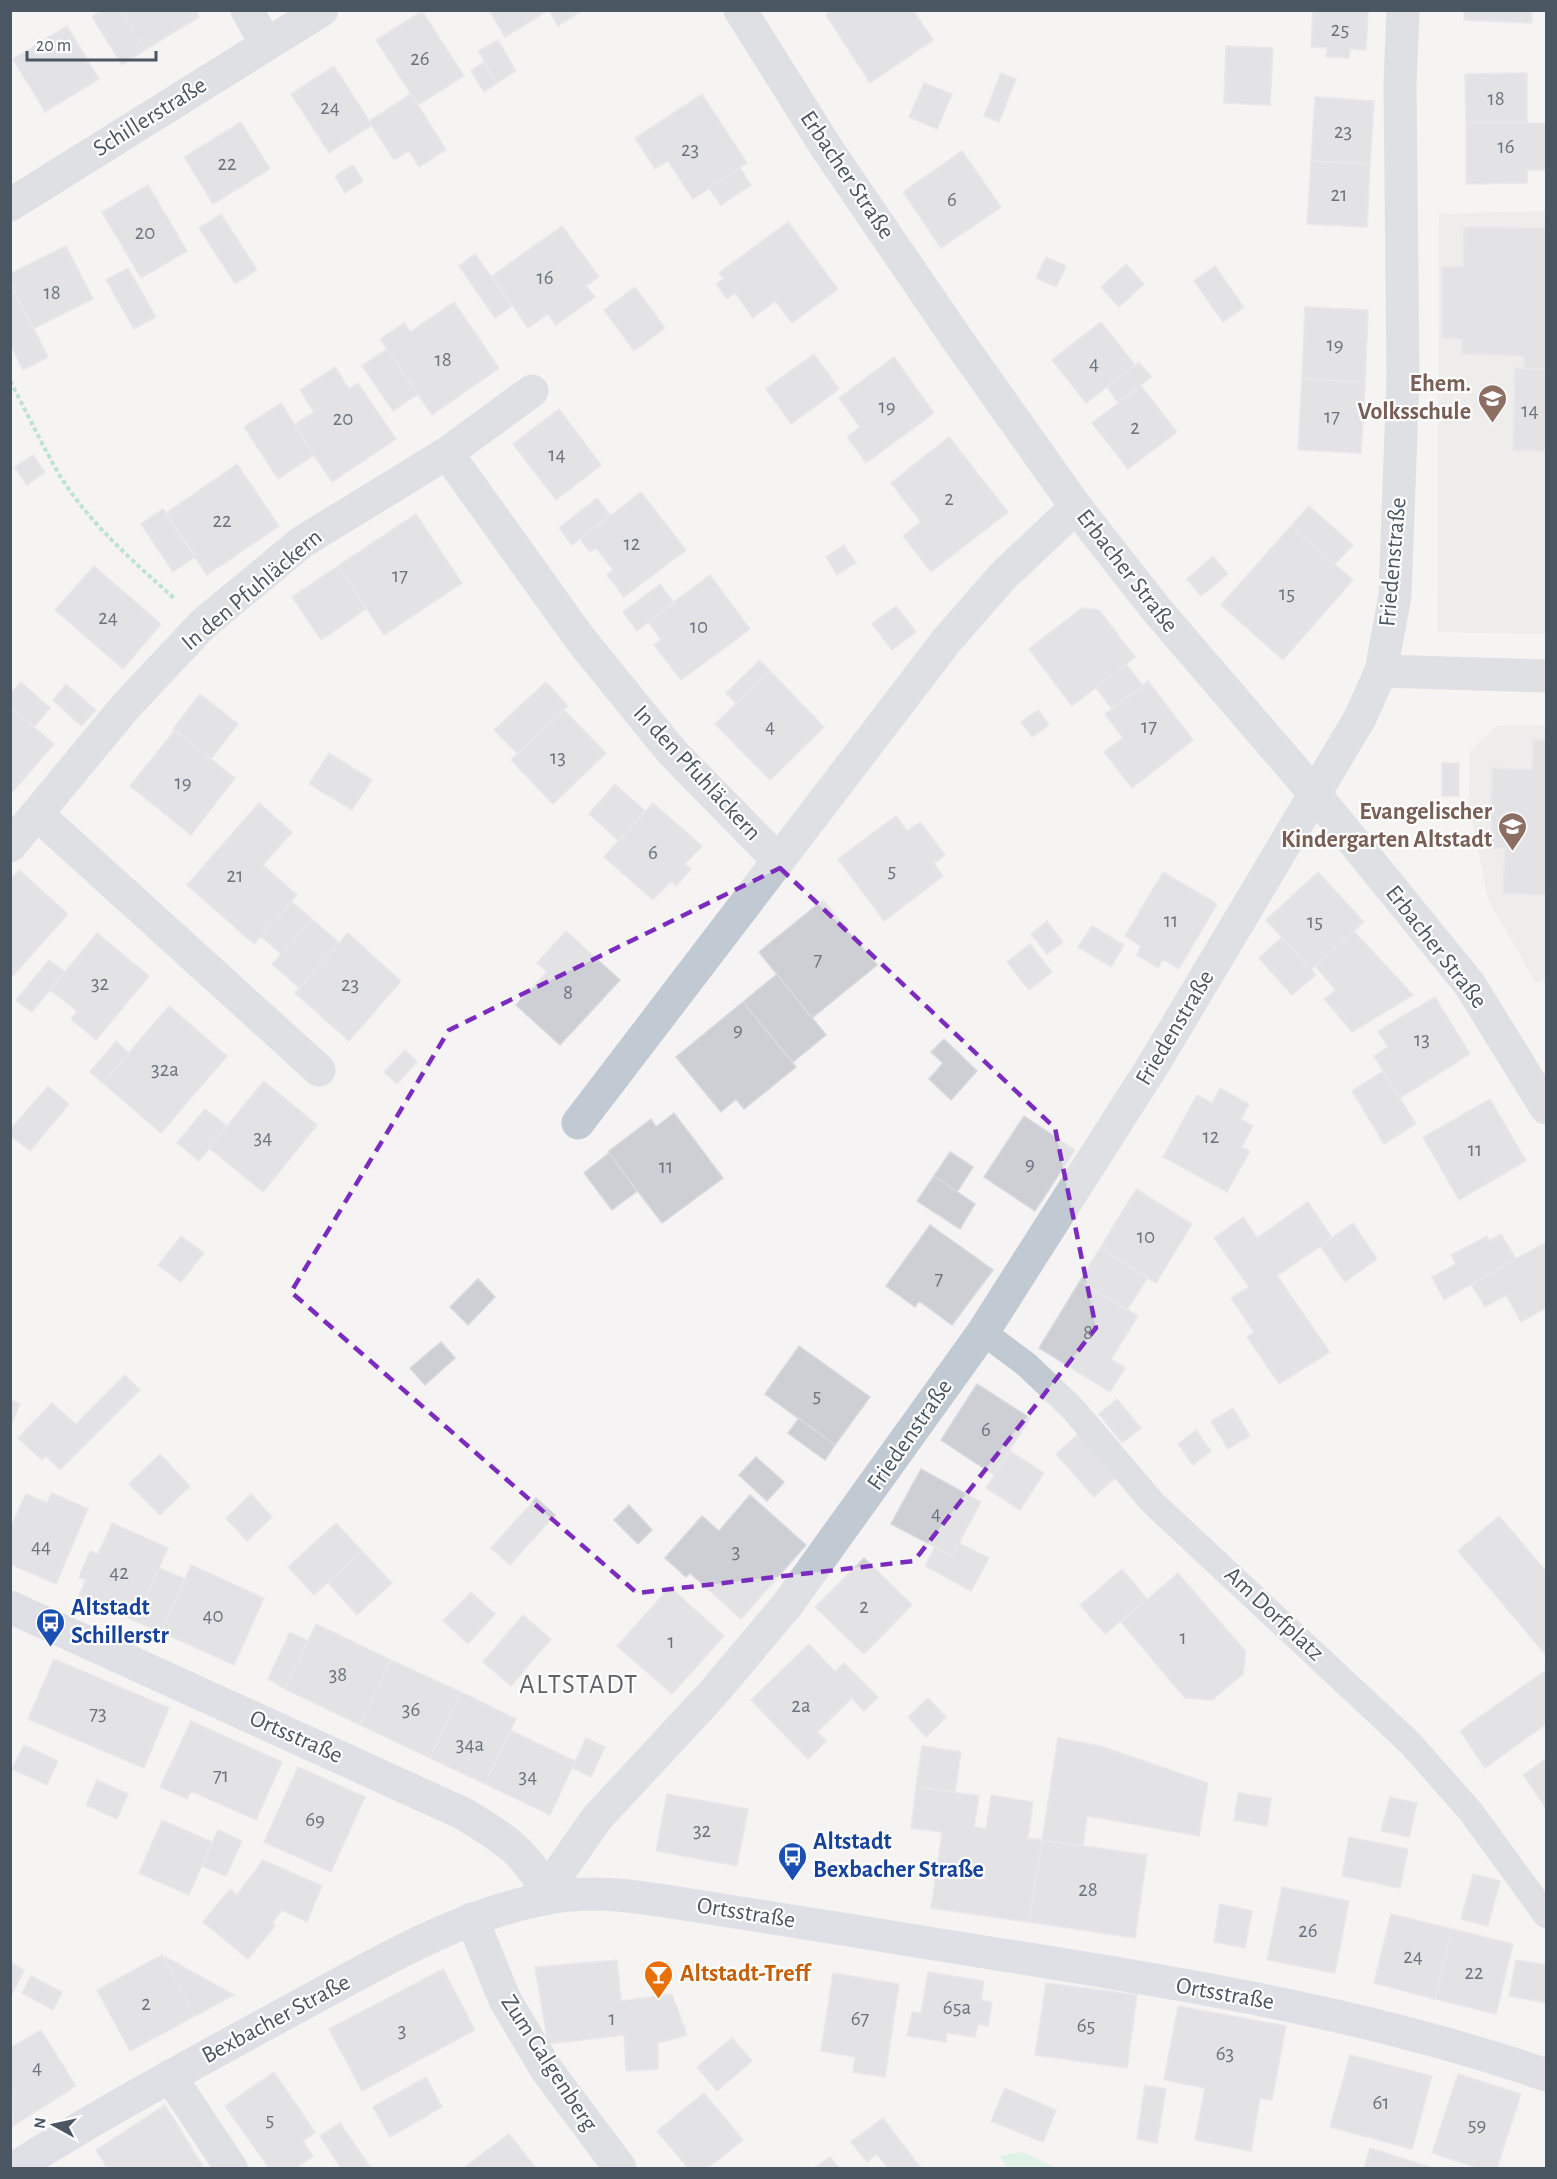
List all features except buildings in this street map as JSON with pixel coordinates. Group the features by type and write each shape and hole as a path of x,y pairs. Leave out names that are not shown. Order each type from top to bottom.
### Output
{"main road":[{"name":"Ortsstraße","path":"10,1607 464,1814 508,1840 534,1868 550,1898 583,1894 635,1896 1155,1981 1281,2004 1380,2026 1500,2059 1546,2075"},
{"name":"Bexbacher Straße","path":"15,2169 170,2076 352,1978 472,1918 550,1898"}],"street":[{"path":"247,10 266,44"},
{"name":"Schillerstraße","path":"10,206 322,10"},
{"name":"Erbacher Straße","path":"740,10 835,159 957,339 1076,507 1156,609 1314,793 1470,986 1546,1108"},
{"name":"Friedenstraße","path":"550,1898 562,1868 597,1818 713,1693 787,1605 982,1332 1155,1062 1360,718 1381,671 1395,596 1403,378 1400,84 1403,10"},
{"name":"In den Pfuhläckern","path":"10,846 126,705 203,624 302,542 447,453 532,391"},
{"name":"In den Pfuhläckern","path":"447,453 596,659 672,752 777,859"},
{"name":"In den Pfuhläckern","path":"578,1123 777,859 947,640 1003,576 1076,507"},
{"path":"1381,671 1546,676"},
{"path":"37,814 319,1070"},
{"name":"Zum Galgenberg","path":"472,1918 505,2000 546,2068 620,2169"},
{"path":"170,2076 231,2169"}],"lane":[{"name":"Am Dorfplatz","path":"982,1332 1027,1365 1073,1409 1153,1503 1410,1743 1471,1812 1546,1915"}],"path":[{"path":"10,381 62,479 91,517 123,551 203,624"}],"highlighted area":[{"path":"780,868 1055,1128 1096,1328 914,1561 637,1593 291,1292 449,1030"}],"shaded area":[{"name":"Ehem. Volksschule","path":"1546,211 1546,634 1438,632 1439,214"},
{"name":"Evangelischer Kindergarten Altstadt","path":"1546,725 1546,979 1536,983 1488,899 1469,804 1470,751 1496,726"}],"green space":[{"path":"1022,2152 1057,2168 1007,2168 1000,2156"}],"place":[{"name":"Ehem. Volksschule","path":"1492,424"},
{"name":"Evangelischer Kindergarten Altstadt","path":"1513,852"},
{"name":"Altstadt Schillerstr","path":"50,1648"},
{"name":"Altstadt Bexbacher Straße","path":"792,1882"},
{"name":"Altstadt-Treff","path":"659,2000"}],"district":[{"name":"ALTSTADT","path":"579,1684"}]}
